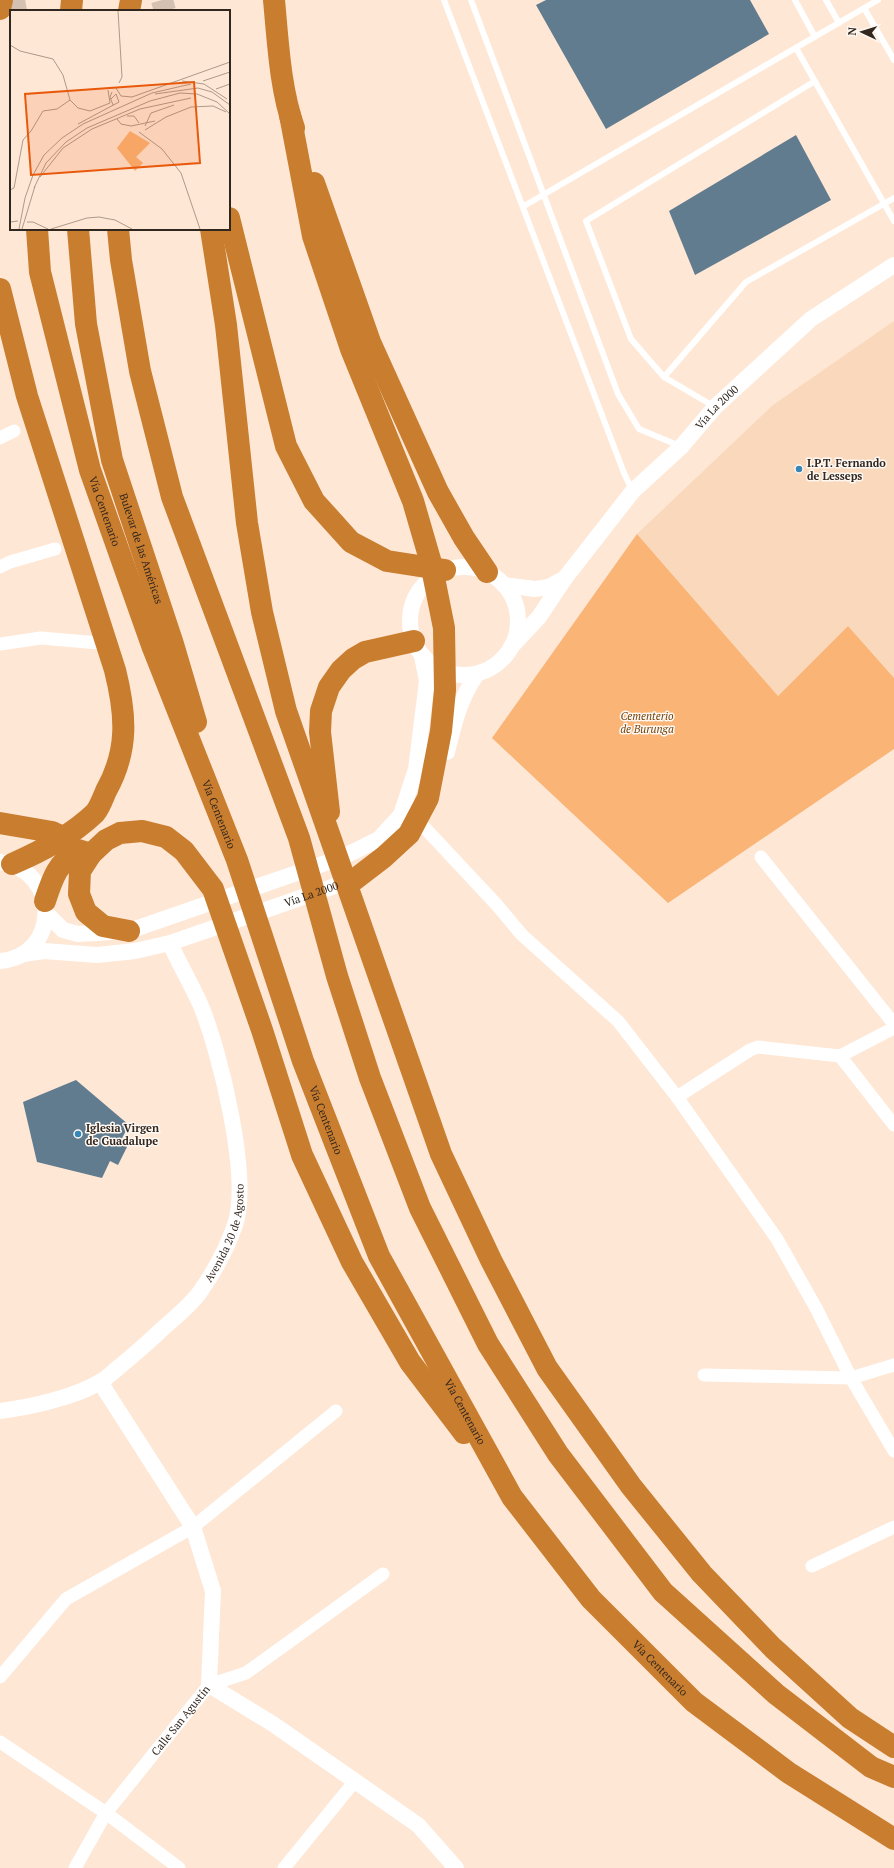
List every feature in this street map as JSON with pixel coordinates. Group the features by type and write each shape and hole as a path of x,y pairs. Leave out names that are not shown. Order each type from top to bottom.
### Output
{"highway":[{"path":"0,9 2,0"},
{"path":"71,10 72,0"},
{"path":"129,10 132,0"},
{"path":"274,0 279,57 313,236 351,349 413,501 431,563 444,628 445,690 441,731 428,798 409,834 384,857 354,880"},
{"path":"290,115 370,342 438,492 464,538 487,572"},
{"path":"230,222 286,446 314,501 351,542 387,561 445,570"},
{"name":"Vía Centenario","path":"37,230 40,272 90,470 153,648 237,860 303,1061 379,1256 512,1497 590,1599 694,1702 789,1773 894,1839"},
{"name":"Bulevar de las Américas","path":"78,230 86,324 112,460 173,644 237,860"},
{"path":"118,230 121,260 140,371 172,496 299,838 336,976 370,1078 420,1208 488,1344 558,1454 663,1592 776,1694 871,1767 894,1777"},
{"path":"210,230 226,325 248,523 262,612 286,711 338,852 441,1154 491,1260 547,1368 631,1486 702,1574 773,1648 850,1718 894,1747"},
{"path":"0,289 27,396 109,649 123,700 123,742 116,774 96,812 42,851 6,863"},
{"path":"338,852 320,732 321,711 329,687 341,670 353,659 365,652 418,649"},
{"path":"0,823 52,832 63,837"},
{"path":"129,931 103,926 86,912 79,894 80,870 91,854 106,840 120,833 142,831 166,837 184,851 213,890 262,1030 302,1155 352,1262 410,1362 512,1497"},
{"path":"46,907 53,876 67,857 78,850 91,854"}],"street":[{"name":"Vía La 2000","path":"511,647 539,617 565,578 633,491 681,447 715,407 811,319 894,266"},
{"path":"0,438 14,431"},
{"path":"0,567 10,562 55,549"},
{"path":"6,863 27,872 39,885 46,907 63,930 78,934 129,931 212,903 338,852 379,839 401,815 416,769 427,681 410,625 411,607 422,587 430,579 445,570 466,566 487,572 504,585 515,604 518,626 511,647 497,664 477,674 457,675 438,669 418,649"},
{"name":"Vía La 2000","path":"504,585 535,589 549,587 565,578"},
{"path":"0,644 41,638 99,643"},
{"name":"Vía La 2000","path":"0,961 8,960 23,954 44,951 97,955 135,952 170,943 354,880 385,867 412,844 428,817 440,786 456,714 468,686 477,674"},
{"path":"423,826 496,904 522,935 618,1020 677,1097 777,1239 816,1308 851,1378 894,1451"},
{"path":"761,857 894,1024"},
{"path":"23,954 35,943 43,929 46,907"},
{"name":"Avenida 20 de Agosto","path":"0,1411 29,1407 65,1396 100,1382 154,1338 199,1293 220,1260 236,1223 239,1194 238,1162 228,1100 216,1046 200,1005 181,969 170,943"},
{"path":"677,1097 750,1050 758,1047 840,1056 894,1028"},
{"path":"840,1056 894,1125"},
{"path":"704,1375 851,1378 894,1365"},
{"path":"100,1382 193,1527 213,1591 209,1685 273,1724 418,1825 456,1868"},
{"path":"0,1677 66,1599 193,1527 336,1411"},
{"path":"812,1566 894,1527"},
{"name":"Calle San Agustín","path":"75,1868 106,1813 209,1685 246,1673 383,1574"},
{"path":"0,1742 106,1813 179,1868"},
{"path":"284,1868 355,1781"}],"lane":[{"path":"444,0 524,206 624,473 633,491"},
{"path":"794,0 815,37"},
{"path":"826,0 839,23"},
{"path":"524,206 878,0"},
{"path":"472,1 618,394 639,429 681,447"},
{"path":"864,8 894,60"},
{"path":"796,48 894,221"},
{"path":"715,407 664,377 631,339 586,220 815,82"},
{"path":"664,377 746,282 894,198"}],"shaded area":[{"name":"I.P.T. Fernando de Lesseps","path":"894,321 894,678 848,626 778,696 637,534 773,405"}],"green space":[{"name":"Cementerio de Burunga","path":"637,534 778,696 848,626 894,678 894,749 668,903 492,738"}],"building":[{"path":"546,0 750,0 769,34 606,129 536,5"},
{"path":"796,135 831,200 695,275 669,211"},
{"name":"Iglesia Virgen de Guadalupe","path":"76,1080 129,1125 120,1142 127,1147 118,1165 110,1161 102,1178 37,1162 23,1102"}],"tunnel":[{"path":"14,0 16,10"},
{"path":"162,0 165,10"}],"place":[{"name":"I.P.T. Fernando de Lesseps","path":"799,469"},
{"name":"Iglesia Virgen de Guadalupe","path":"78,1134"}]}
